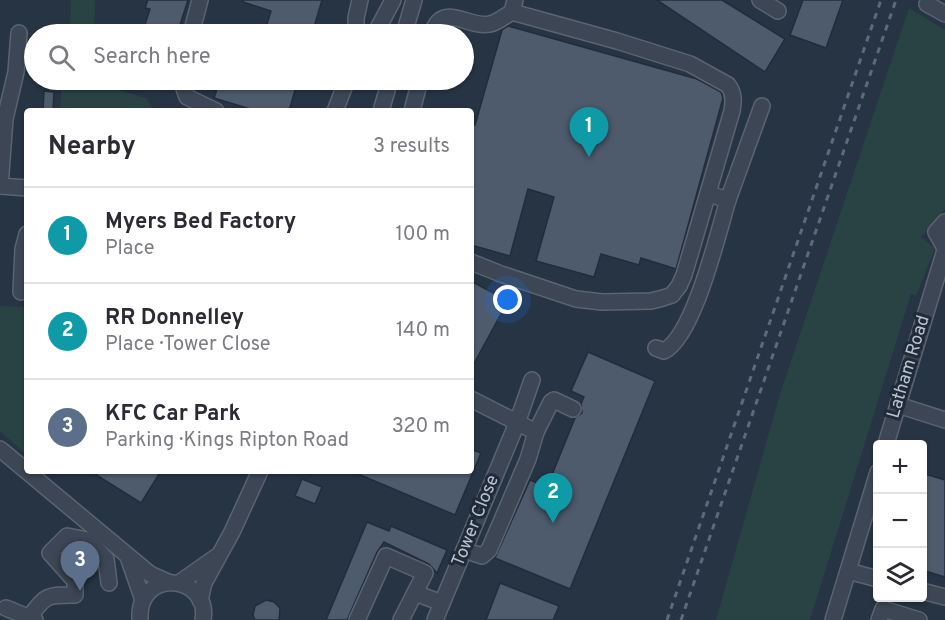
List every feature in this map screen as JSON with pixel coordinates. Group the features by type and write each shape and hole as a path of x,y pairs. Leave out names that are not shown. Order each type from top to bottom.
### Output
{"street":[{"path":"193,24 200,0"},
{"path":"355,24 360,0"},
{"path":"380,24 393,0"},
{"path":"407,24 414,0"},
{"path":"759,0 778,12"},
{"path":"927,4 945,14"},
{"path":"437,24 449,16 492,24 513,6 690,64 728,85 732,90 734,102 682,280 672,295 651,301 602,302 576,299 474,263"},
{"path":"19,33 16,72 4,119 0,186 24,188"},
{"path":"185,90 187,97 210,108"},
{"path":"336,108 343,90"},
{"path":"382,108 387,90"},
{"path":"413,108 417,90"},
{"path":"656,348 664,351 672,347 694,309 728,200 762,106"},
{"path":"708,194 728,200"},
{"path":"945,222 936,232 945,249"},
{"path":"21,292 24,243"},
{"name":"Latham Road","path":"887,440 897,405 938,292 945,249"},
{"path":"690,254 710,261"},
{"name":"Tower Close","path":"435,620 517,423 532,380"},
{"path":"464,550 482,556 489,550 528,459 536,432 551,402 554,400 573,409"},
{"path":"474,401 536,432"},
{"path":"897,405 945,420"},
{"path":"0,449 24,469"},
{"path":"30,474 150,574 189,587 200,600 204,614 202,620"},
{"path":"200,600 204,583 232,532 259,474"},
{"path":"833,620 873,488"},
{"path":"6,608 33,618 39,604 50,595 75,595 75,581 50,553 67,536 88,540 106,559 109,583"},
{"path":"127,554 143,600"},
{"path":"140,620 143,600 153,587 173,582 219,554"},
{"path":"357,620 386,556 424,573 400,620"},
{"path":"848,571 873,578"},
{"path":"927,592 945,597"},
{"path":"415,593 442,603"},
{"path":"879,620 883,609 919,620"}],"green space":[{"path":"71,0 95,0 94,24 70,24"},
{"path":"909,8 945,30 945,209 921,237 935,248 916,296 911,294 810,620 716,620 780,394"},
{"path":"61,90 118,90 146,98 152,108 60,108"},
{"path":"0,306 24,307 24,452 0,431"}],"building":[{"path":"148,0 188,0 180,24 145,24 150,9 145,8"},
{"path":"243,0 322,0 315,24 267,24 271,11 243,2"},
{"path":"657,0 722,0 785,39 765,72"},
{"path":"803,0 843,0 826,48 790,35"},
{"path":"508,26 697,79 721,92 723,98 676,269 641,258 639,265 601,254 594,277 536,261 554,197 528,189 510,256 474,246 474,125 502,30"},
{"path":"217,90 295,90 290,108 247,108 214,98"},
{"path":"44,91 54,92 53,108 43,108"},
{"path":"474,283 508,301 474,363"},
{"path":"588,352 655,381 570,589 495,558 530,480 547,487 575,418 582,413 581,404 584,397 571,391"},
{"path":"474,450 481,453 474,470"},
{"path":"95,474 159,474 141,503"},
{"path":"358,474 472,474 455,515"},
{"path":"927,475 945,480 945,577 927,572"},
{"path":"302,479 322,487 315,504 295,496"},
{"path":"367,522 389,531 391,526 447,550 437,573 429,564 384,542 377,552 347,620 326,620"},
{"path":"70,547 83,549 97,567 85,581 82,574 63,553"},
{"path":"500,583 559,606 553,620 486,620"},
{"path":"266,600 274,602 280,608 279,620 255,620 253,615 255,606"}],"railway":[{"path":"667,620 881,0"},
{"path":"681,620 896,0"}],"place":[{"name":"Myers Bed Factory","path":"589,157"},
{"name":"RR Donnelley","path":"553,523"},
{"name":"KFC Car Park","path":"80,591"}]}
